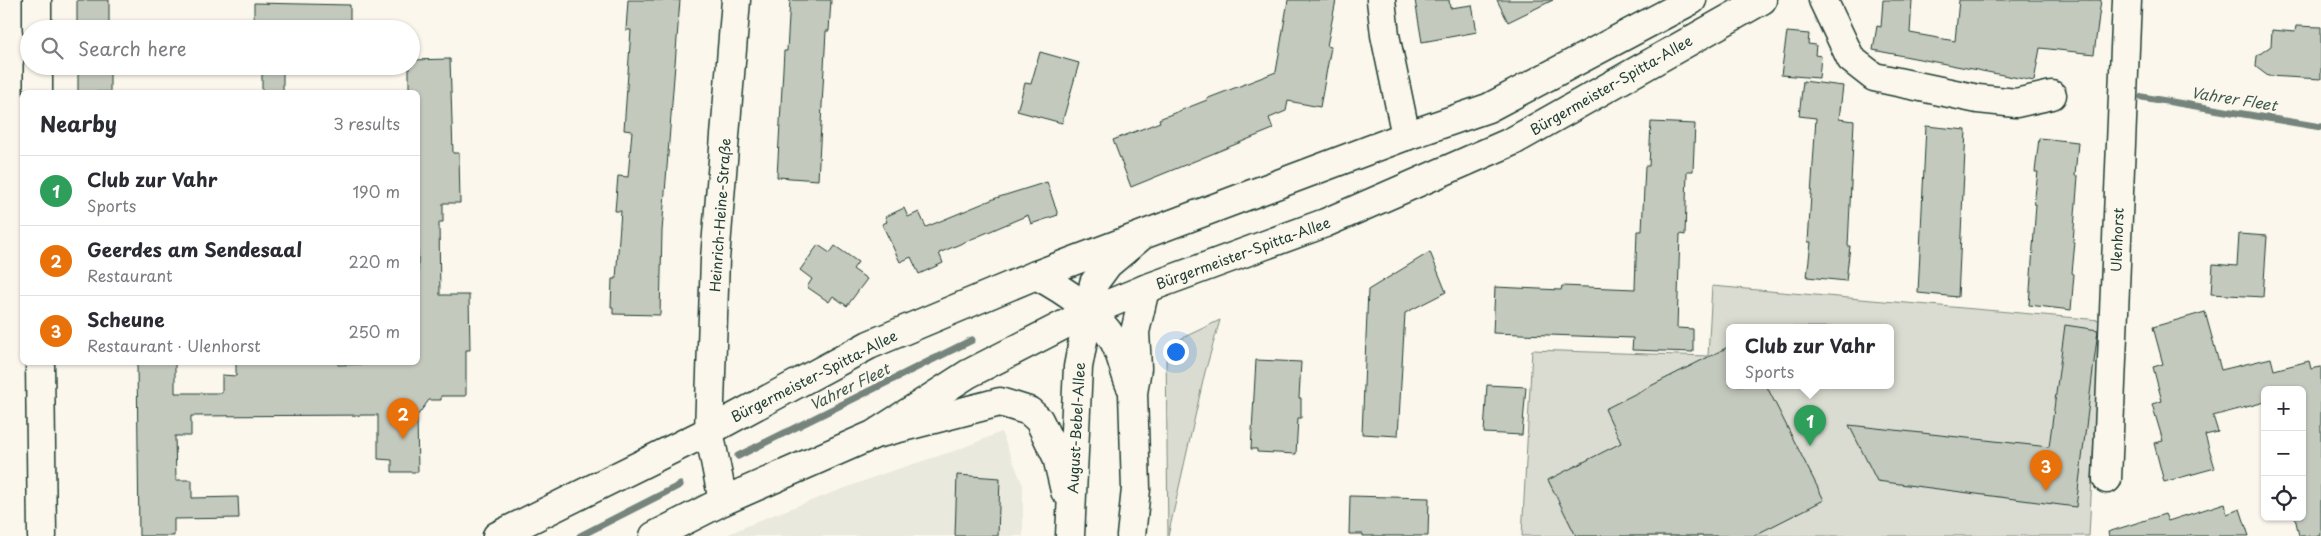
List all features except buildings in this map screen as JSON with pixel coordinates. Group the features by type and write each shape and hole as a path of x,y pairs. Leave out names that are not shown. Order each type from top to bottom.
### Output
{"main road":[{"path":"37,0 38,20"},
{"name":"Heinrich-Heine-Straße","path":"709,430 715,259 736,0"},
{"path":"1381,0 1385,35 1406,136"},
{"name":"Bürgermeister-Spitta-Allee","path":"497,536 709,430 869,345 1036,275 1406,136 1488,108 1692,0"},
{"name":"Bürgermeister-Spitta-Allee","path":"654,536 723,501 873,435 968,374 1089,312 1325,223 1514,141 1762,0"},
{"path":"1822,0 1851,59 1874,77 1978,99 2016,103 2052,95"},
{"name":"Ulenhorst","path":"2106,479 2127,0"},
{"path":"38,75 38,90"},
{"name":"August-Bebel-Allee","path":"1070,525 1078,367 1094,283 1108,264 1144,234"},
{"path":"1036,275 1067,292 1089,312 1114,341 1133,393"},
{"path":"1130,536 1136,489 1133,393 1137,368 1135,332 1146,289"},
{"path":"40,365 42,536"},
{"name":"August-Bebel-Allee","path":"873,435 1000,402 1029,411 1039,420 1057,457 1070,525"},
{"path":"709,430 723,501"}],"shaded area":[{"path":"1712,286 2100,320 2089,536 1522,536 1532,350 1708,356"},
{"path":"1220,320 1205,372 1168,536 1166,349 1172,343"},
{"path":"1001,432 1023,485 1023,536 724,536 765,518 885,473 957,450"}],"waterway":[{"name":"Vahrer Fleet","path":"2142,97 2321,127"},
{"name":"Vahrer Fleet","path":"738,456 972,340"},
{"name":"Vahrer Fleet","path":"580,536 680,485"}],"place":[{"name":"Geerdes am Sendesaal","path":"403,439"},
{"name":"Club zur Vahr","path":"1810,446"},
{"name":"Scheune","path":"2046,491"}]}
